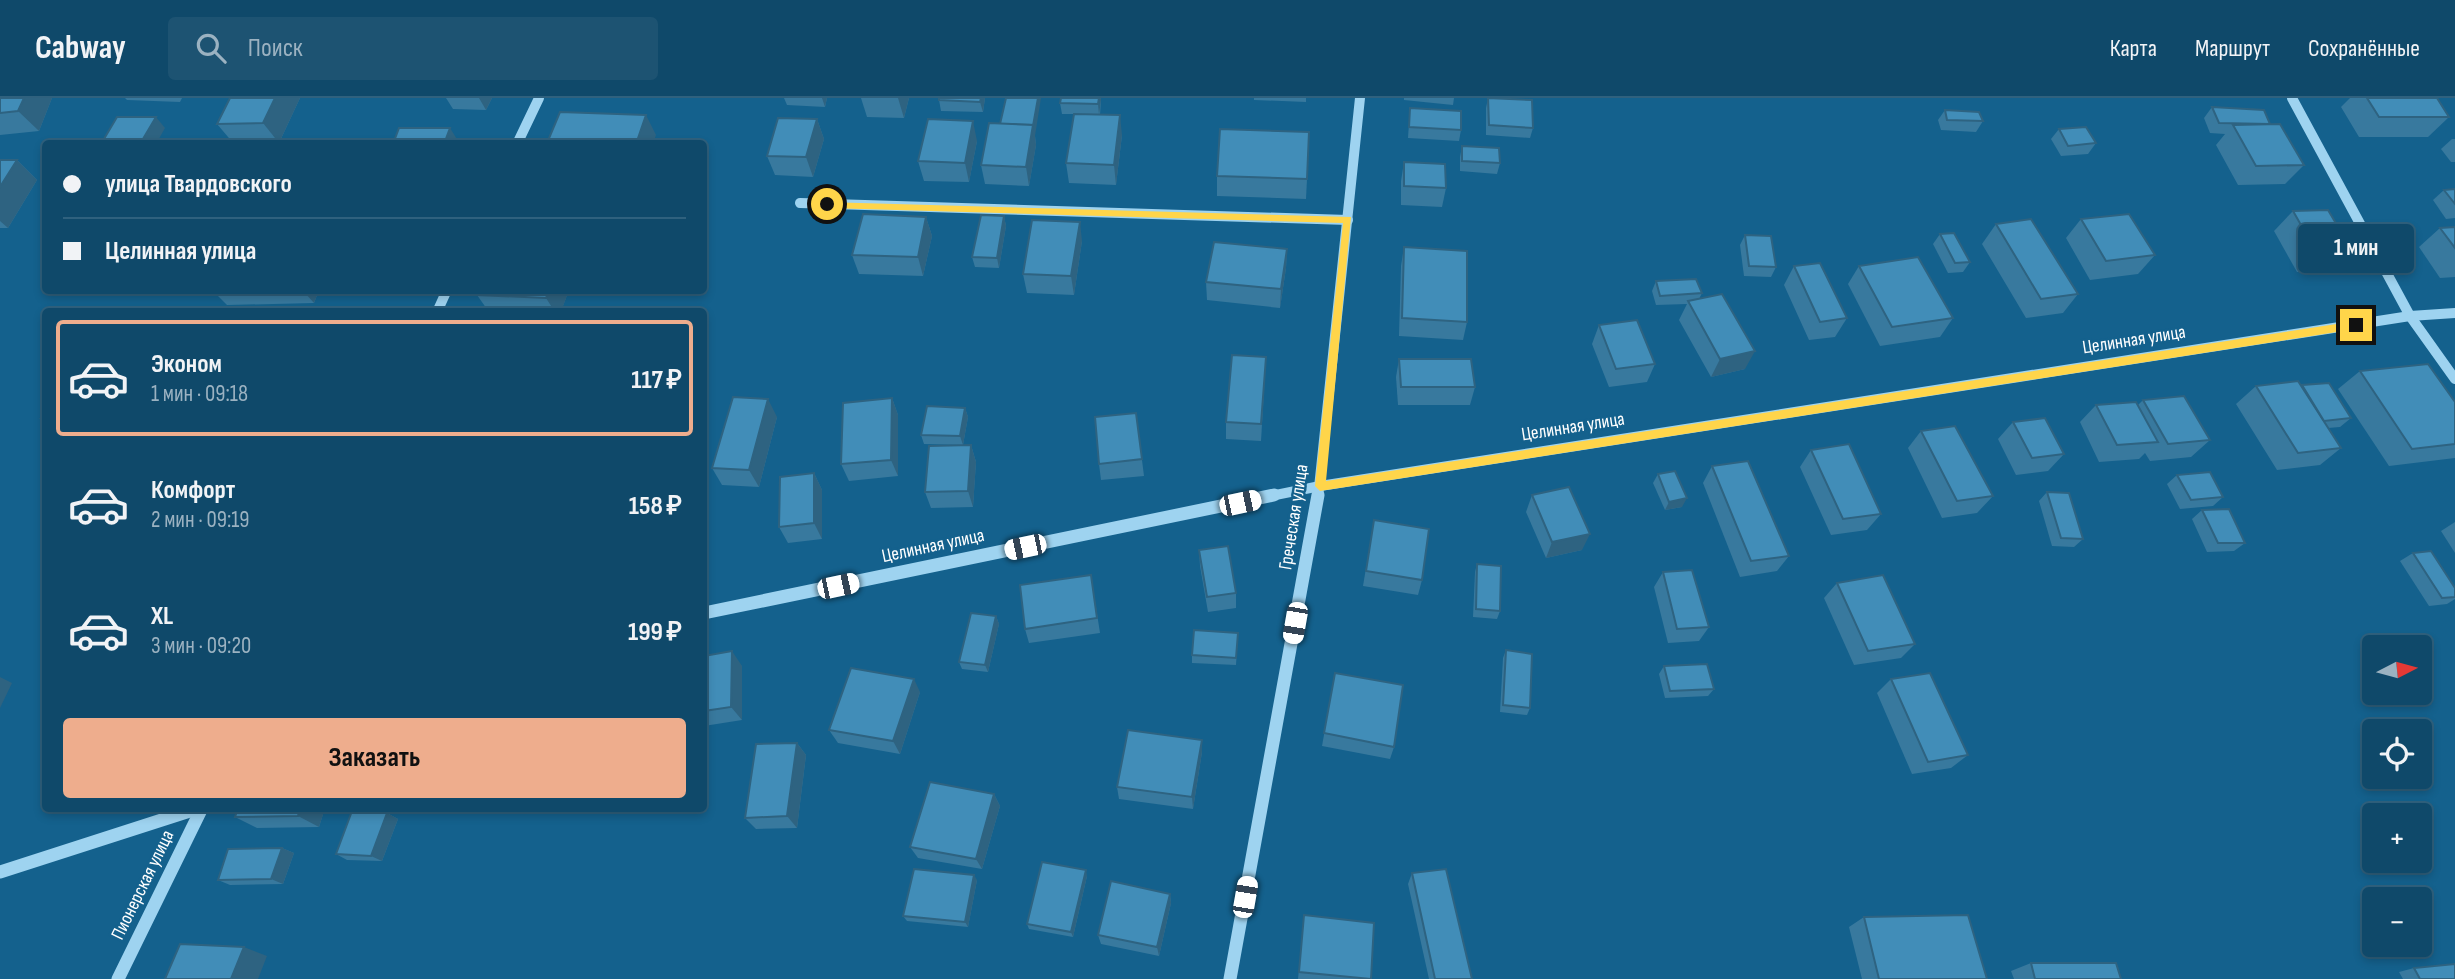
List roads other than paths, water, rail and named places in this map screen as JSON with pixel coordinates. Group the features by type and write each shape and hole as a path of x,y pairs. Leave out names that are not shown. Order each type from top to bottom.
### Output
{"street":[{"path":"519,140 538,98"},
{"name":"Греческая улица","path":"1230,979 1320,486 1360,98"},
{"path":"2292,98 2410,316 2455,379"},
{"path":"800,204 1348,220"},
{"name":"Целинная улица","path":"707,612 1320,486 2410,316 2455,313"},
{"path":"0,872 188,812"},
{"name":"Пионерская улица","path":"118,979 198,812"}]}
